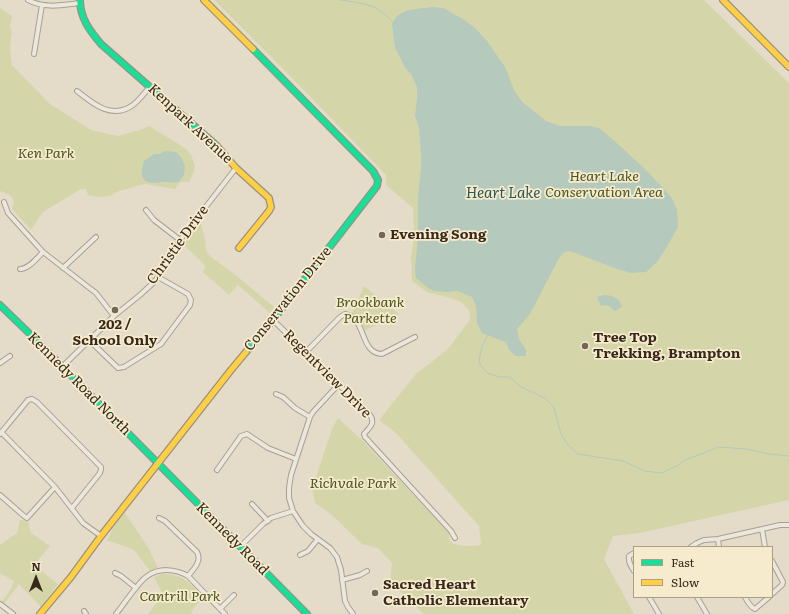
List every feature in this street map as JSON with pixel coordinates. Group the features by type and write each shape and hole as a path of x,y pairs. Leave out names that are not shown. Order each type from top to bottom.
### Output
{"street":[{"path":"28,0 42,5 65,5 80,1"},
{"name":"Conservation Drive","path":"40,614 71,577 230,370 273,320 377,186 378,180 373,171 204,0"},
{"path":"723,0 789,67"},
{"name":"Kenpark Avenue","path":"80,1 83,18 92,34 101,44 202,132 216,145 236,168 269,198 271,207 269,211 240,248"},
{"path":"34,54 42,5"},
{"path":"77,91 97,106 116,111 124,110 133,105 150,86"},
{"name":"Christie Drive","path":"62,367 114,316 153,283 180,240 236,168"},
{"path":"4,202 8,213 43,252 96,293 114,316"},
{"path":"146,210 154,220 180,240"},
{"path":"64,268 96,237"},
{"path":"20,269 28,267 43,252"},
{"path":"89,340 118,368 124,367 161,344 190,305 191,300 188,294 158,276"},
{"name":"Kennedy Road North","path":"0,305 157,464"},
{"path":"306,352 340,317 345,314 351,316 362,331 370,349 377,354 382,354 415,337"},
{"name":"Regentview Drive","path":"273,320 370,415 373,422 364,434 365,437 452,531 455,538"},
{"path":"0,364 10,356"},
{"path":"339,384 310,417 291,475 289,498 293,511 303,526 330,548 337,557 341,570 345,601 353,614"},
{"path":"276,394 310,417"},
{"path":"72,508 100,473 101,467 37,402 32,399 28,400 0,433 55,487 84,523 101,536"},
{"path":"217,470 241,436 247,434 268,448 296,459"},
{"name":"Kennedy Road","path":"157,464 307,614"},
{"path":"0,495 27,518 55,487"},
{"path":"252,504 268,521"},
{"path":"240,547 268,521 277,516 293,511"},
{"path":"159,518 165,521 199,555 198,562 188,576"},
{"path":"692,546 697,542 704,540 780,525 789,525"},
{"path":"762,529 765,546"},
{"path":"718,538 719,546"},
{"path":"300,555 308,552 318,539"},
{"path":"633,554 629,556 629,562 633,569"},
{"path":"773,563 783,582 782,585 773,593"},
{"path":"116,614 146,576 162,570 172,570 188,576 226,614"},
{"path":"342,580 360,575 367,571"},
{"path":"115,573 122,576 136,588"},
{"path":"220,609 234,595"},
{"path":"650,598 659,614"},
{"path":"698,598 707,614"},
{"path":"746,598 750,606 755,609 768,598"},
{"path":"0,605 13,614"}],"green space":[{"name":"Heart Lake Conservation Area","path":"214,0 704,0 789,83 789,500 640,533 613,536 604,559 634,614 424,614 390,582 392,563 378,548 362,544 331,514 315,503 312,489 332,429 338,418 363,441 449,533 449,539 451,542 454,544 470,546 481,545 479,526 396,433 379,420 416,374 447,350 470,320 469,310 461,302 427,292 412,281 411,258 414,234 413,208 386,185 386,175"},
{"name":"Ken Park","path":"0,8 12,16 10,27 12,31 10,48 12,65 50,104 91,130 118,136 149,126 185,148 191,155 195,165 194,172 189,182 180,182 175,189 145,184 119,191 110,196 99,197 88,195 86,189 81,189 43,212 31,230 12,209 14,201 10,195 0,191"},
{"path":"200,220 206,250 210,256 274,307 270,313 238,285 229,295 203,272 206,266 183,244"},
{"name":"Brookbank Parkette","path":"364,286 399,314 364,331 352,313"},
{"path":"125,513 148,547 158,568 150,571 134,550 107,541 116,522"},
{"path":"20,520 28,521 31,533 50,546 34,565 58,584 41,607 19,584 4,604 1,603 11,589 14,581 0,573 0,545 17,533"},
{"name":"Cantrill Park","path":"162,574 170,574 186,580 204,597 191,611 193,614 148,614 163,595 154,577"}],"water":[{"name":"Heart Lake","path":"433,7 443,8 463,19 475,28 487,41 505,67 514,90 522,102 546,121 560,126 590,126 599,128 646,170 672,198 677,210 678,227 657,262 646,272 631,273 570,251 564,252 559,258 530,314 517,329 519,339 526,350 526,356 516,356 509,350 506,342 482,333 477,323 476,306 472,297 457,291 434,291 416,278 415,269 418,236 418,197 421,169 419,128 415,116 417,87 395,48 392,24 397,16 406,11"},
{"path":"164,151 176,152 181,157 185,166 184,175 179,182 151,183 142,177 144,161 154,154 160,154"},
{"path":"604,295 616,298 622,307 615,311 608,305 601,306 597,297"}],"waterway":[{"path":"341,0 360,3 375,8 394,23"},
{"path":"488,335 482,348 479,363 487,373 500,377 510,377 521,387 545,398 554,408 561,434 568,445 578,454 623,461 645,471 661,473 677,466 683,461 719,447 746,449 769,454 789,456"}],"traffic: fast":[{"path":"80,0 80,7 84,18 101,44 216,145"},
{"path":"246,352 273,320 377,186 378,180 373,171 253,49"},
{"path":"0,305 307,614"}],"traffic: slow":[{"path":"204,0 253,49"},
{"path":"723,0 789,67"},
{"path":"216,145 236,168 269,198 271,207 269,211 239,248"},
{"path":"40,614 71,577 101,536 246,352"}],"place":[{"name":"Evening Song","path":"382,235"},
{"name":"202 / School Only","path":"115,310"},
{"name":"Tree Top Trekking, Brampton","path":"585,346"},
{"name":"Sacred Heart Catholic Elementary","path":"375,593"}],"park label":[{"name":"Richvale Park","path":"353,484"}]}
